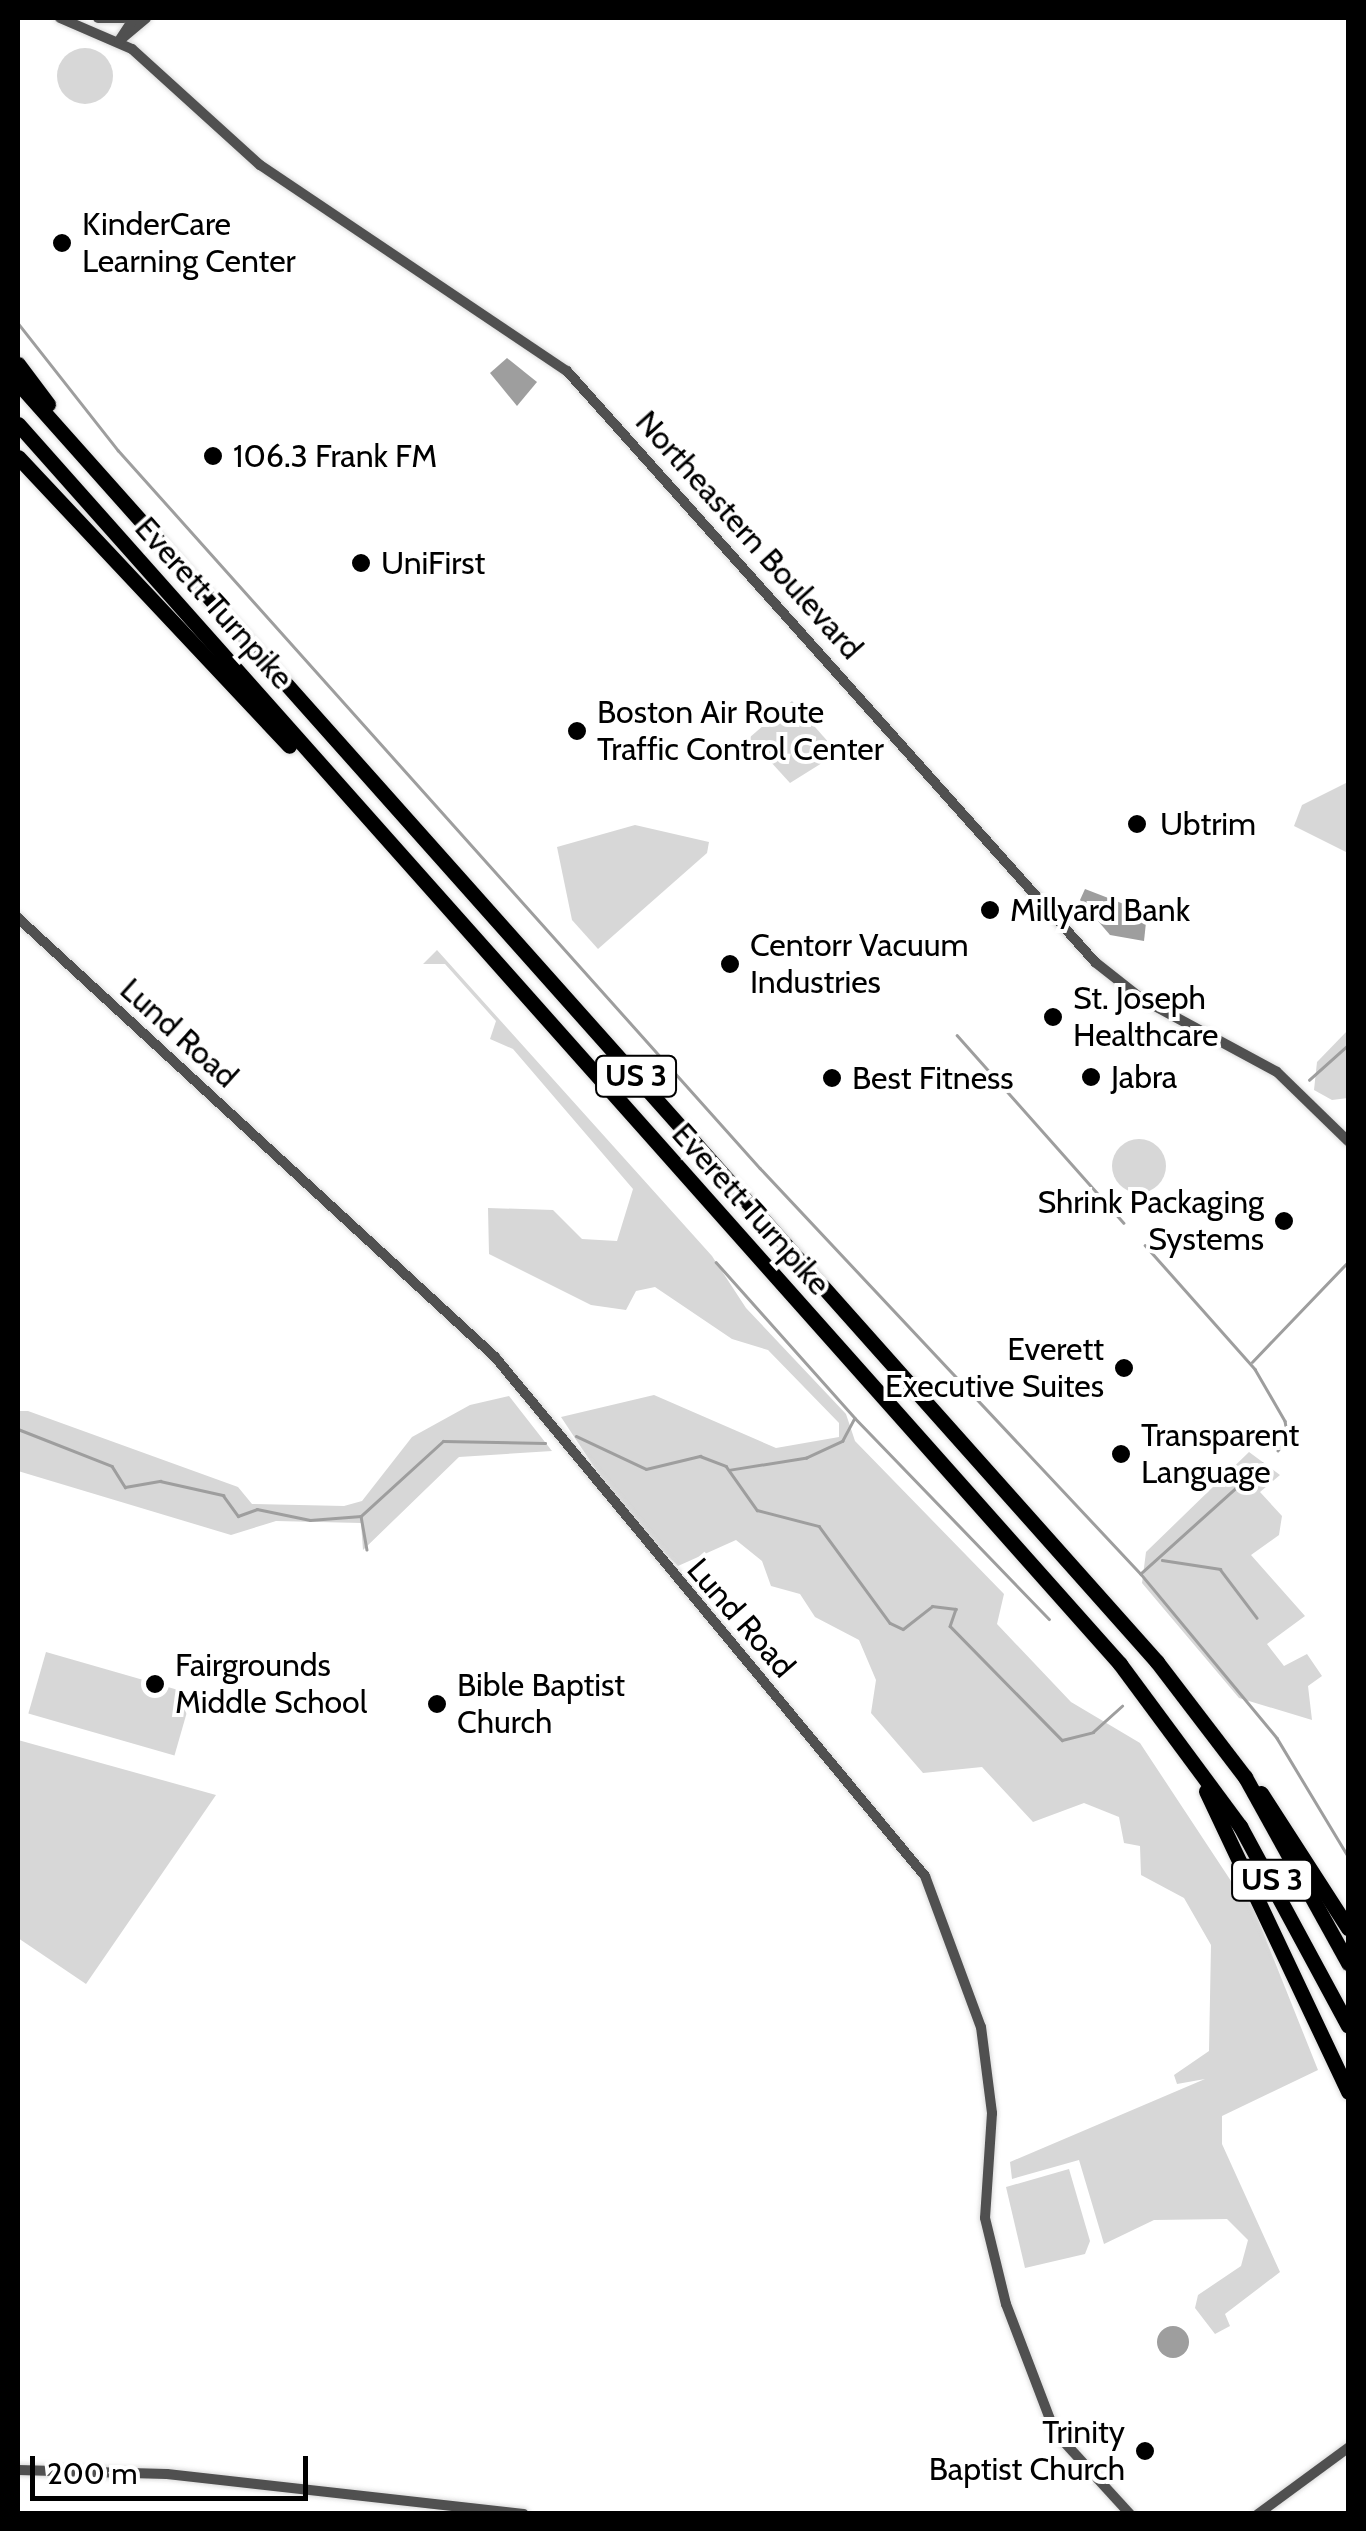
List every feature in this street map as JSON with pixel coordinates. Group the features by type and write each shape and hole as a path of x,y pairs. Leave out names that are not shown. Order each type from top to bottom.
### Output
{"highway":[{"path":"18,364 114,491"},
{"name":"Everett Turnpike","path":"18,384 1124,1624 1246,1776 1348,1963"},
{"name":"Everett Turnpike","path":"18,424 1182,1742 1258,1855 1348,2026"},
{"path":"18,456 502,970"},
{"path":"1182,1742 1348,2092"},
{"path":"1246,1776 1348,1928"}],"street":[{"path":"62,18 73,18"},
{"name":"Northeastern Boulevard","path":"62,18 119,41 260,165 567,371 1096,962 1142,999 1276,1072 1348,1141"},
{"path":"98,18 124,18"},
{"path":"119,41 134,18"},
{"path":"119,41 146,18"},
{"name":"Lund Road","path":"18,918 494,1357 925,1876 981,2028 992,2113 987,2235 1012,2322 1059,2438 1130,2514"},
{"path":"1258,2514 1348,2448"},
{"path":"18,2470 167,2474 524,2514"}],"shaded area":[{"path":"85,48 105,56 113,76 105,96 85,104 65,96 57,76 65,56"},
{"path":"507,358 537,382 517,406 490,373"},
{"path":"792,701 838,753 790,783 749,738"},
{"path":"1348,782 1348,853 1294,826 1302,805"},
{"path":"635,825 709,842 707,853 598,949 572,920 557,847"},
{"path":"1085,889 1147,913 1144,941 1110,935 1080,900"},
{"path":"437,950 712,1256 746,1308 846,1414 855,1441 1004,1594 997,1624 1071,1702 1140,1743 1233,1884 1241,1877 1318,2070 1222,2116 1222,2144 1280,2272 1225,2314 1230,2326 1215,2334 1195,2308 1198,2295 1241,2266 1248,2240 1227,2219 1154,2220 1104,2244 1079,2160 1012,2179 1010,2162 1205,2079 1177,2084 1174,2075 1209,2051 1211,1945 1184,1898 1141,1875 1140,1846 1124,1843 1119,1817 1084,1803 1033,1822 982,1767 923,1773 871,1713 876,1680 859,1640 815,1617 800,1594 771,1586 762,1561 736,1540 678,1566 626,1515 561,1417 654,1395 776,1448 839,1437 839,1423 768,1350 732,1339 655,1287 636,1291 626,1310 591,1305 489,1254 488,1208 553,1210 582,1239 617,1241 633,1189 513,1049 490,1039 496,1021 445,964 423,964"},
{"path":"1348,1030 1348,1098 1332,1100 1314,1090 1317,1062"},
{"path":"1139,1139 1158,1147 1166,1166 1158,1185 1139,1193 1120,1185 1112,1166 1120,1147"},
{"path":"509,1396 552,1451 459,1457 363,1550 361,1523 276,1521 231,1535 18,1471 18,1411 28,1411 238,1487 252,1504 344,1506 362,1501 412,1437 470,1405"},
{"path":"1249,1452 1280,1475 1260,1492 1282,1516 1279,1535 1251,1555 1305,1616 1267,1644 1284,1666 1307,1654 1322,1676 1308,1686 1312,1720 1239,1698 1142,1583 1146,1552"},
{"path":"46,1652 192,1694 174,1755 28,1714"},
{"path":"18,1740 216,1795 86,1984 18,1938"},
{"path":"1069,2169 1090,2241 1085,2254 1025,2268 1006,2187"},
{"path":"1173,2326 1184,2331 1189,2342 1184,2353 1173,2358 1162,2353 1157,2342 1162,2331"}],"waterway":[{"path":"18,323 118,450 760,1168 1141,1574"},
{"path":"957,1035 1124,1223"},
{"path":"1309,1080 1348,1045"},
{"path":"1145,1245 1255,1369 1285,1421 1288,1438 1278,1451"},
{"path":"716,1262 855,1418 843,1441 807,1458 731,1470"},
{"path":"1252,1362 1348,1262"},
{"path":"856,1419 1049,1619"},
{"path":"18,1429 112,1466 125,1487 160,1481 223,1495 238,1516 257,1509 310,1520 361,1516 443,1441 545,1443"},
{"path":"576,1436 646,1469 700,1456 726,1466 757,1510 819,1526 890,1623 903,1629 932,1606 956,1609 950,1626 1062,1740 1093,1732 1122,1706"},
{"path":"1263,1464 1141,1574 1277,1738 1348,1856"},
{"path":"361,1516 367,1549"},
{"path":"1162,1560 1220,1569 1257,1618"}],"place":[{"name":"KinderCare Learning Center","path":"62,243"},
{"name":"106.3 Frank FM","path":"213,456"},
{"name":"UniFirst","path":"361,563"},
{"name":"Boston Air Route Traffic Control Center","path":"577,731"},
{"name":"Ubtrim","path":"1137,824"},
{"name":"Millyard Bank","path":"990,910"},
{"name":"Centorr Vacuum Industries","path":"730,964"},
{"name":"St. Joseph Healthcare","path":"1053,1017"},
{"name":"Jabra","path":"1091,1077"},
{"name":"Best Fitness","path":"832,1078"},
{"name":"Shrink Packaging Systems","path":"1284,1221"},
{"name":"Everett Executive Suites","path":"1124,1368"},
{"name":"Transparent Language","path":"1121,1454"},
{"name":"Fairgrounds Middle School","path":"155,1684"},
{"name":"Bible Baptist Church","path":"437,1704"},
{"name":"Trinity Baptist Church","path":"1145,2451"}]}
